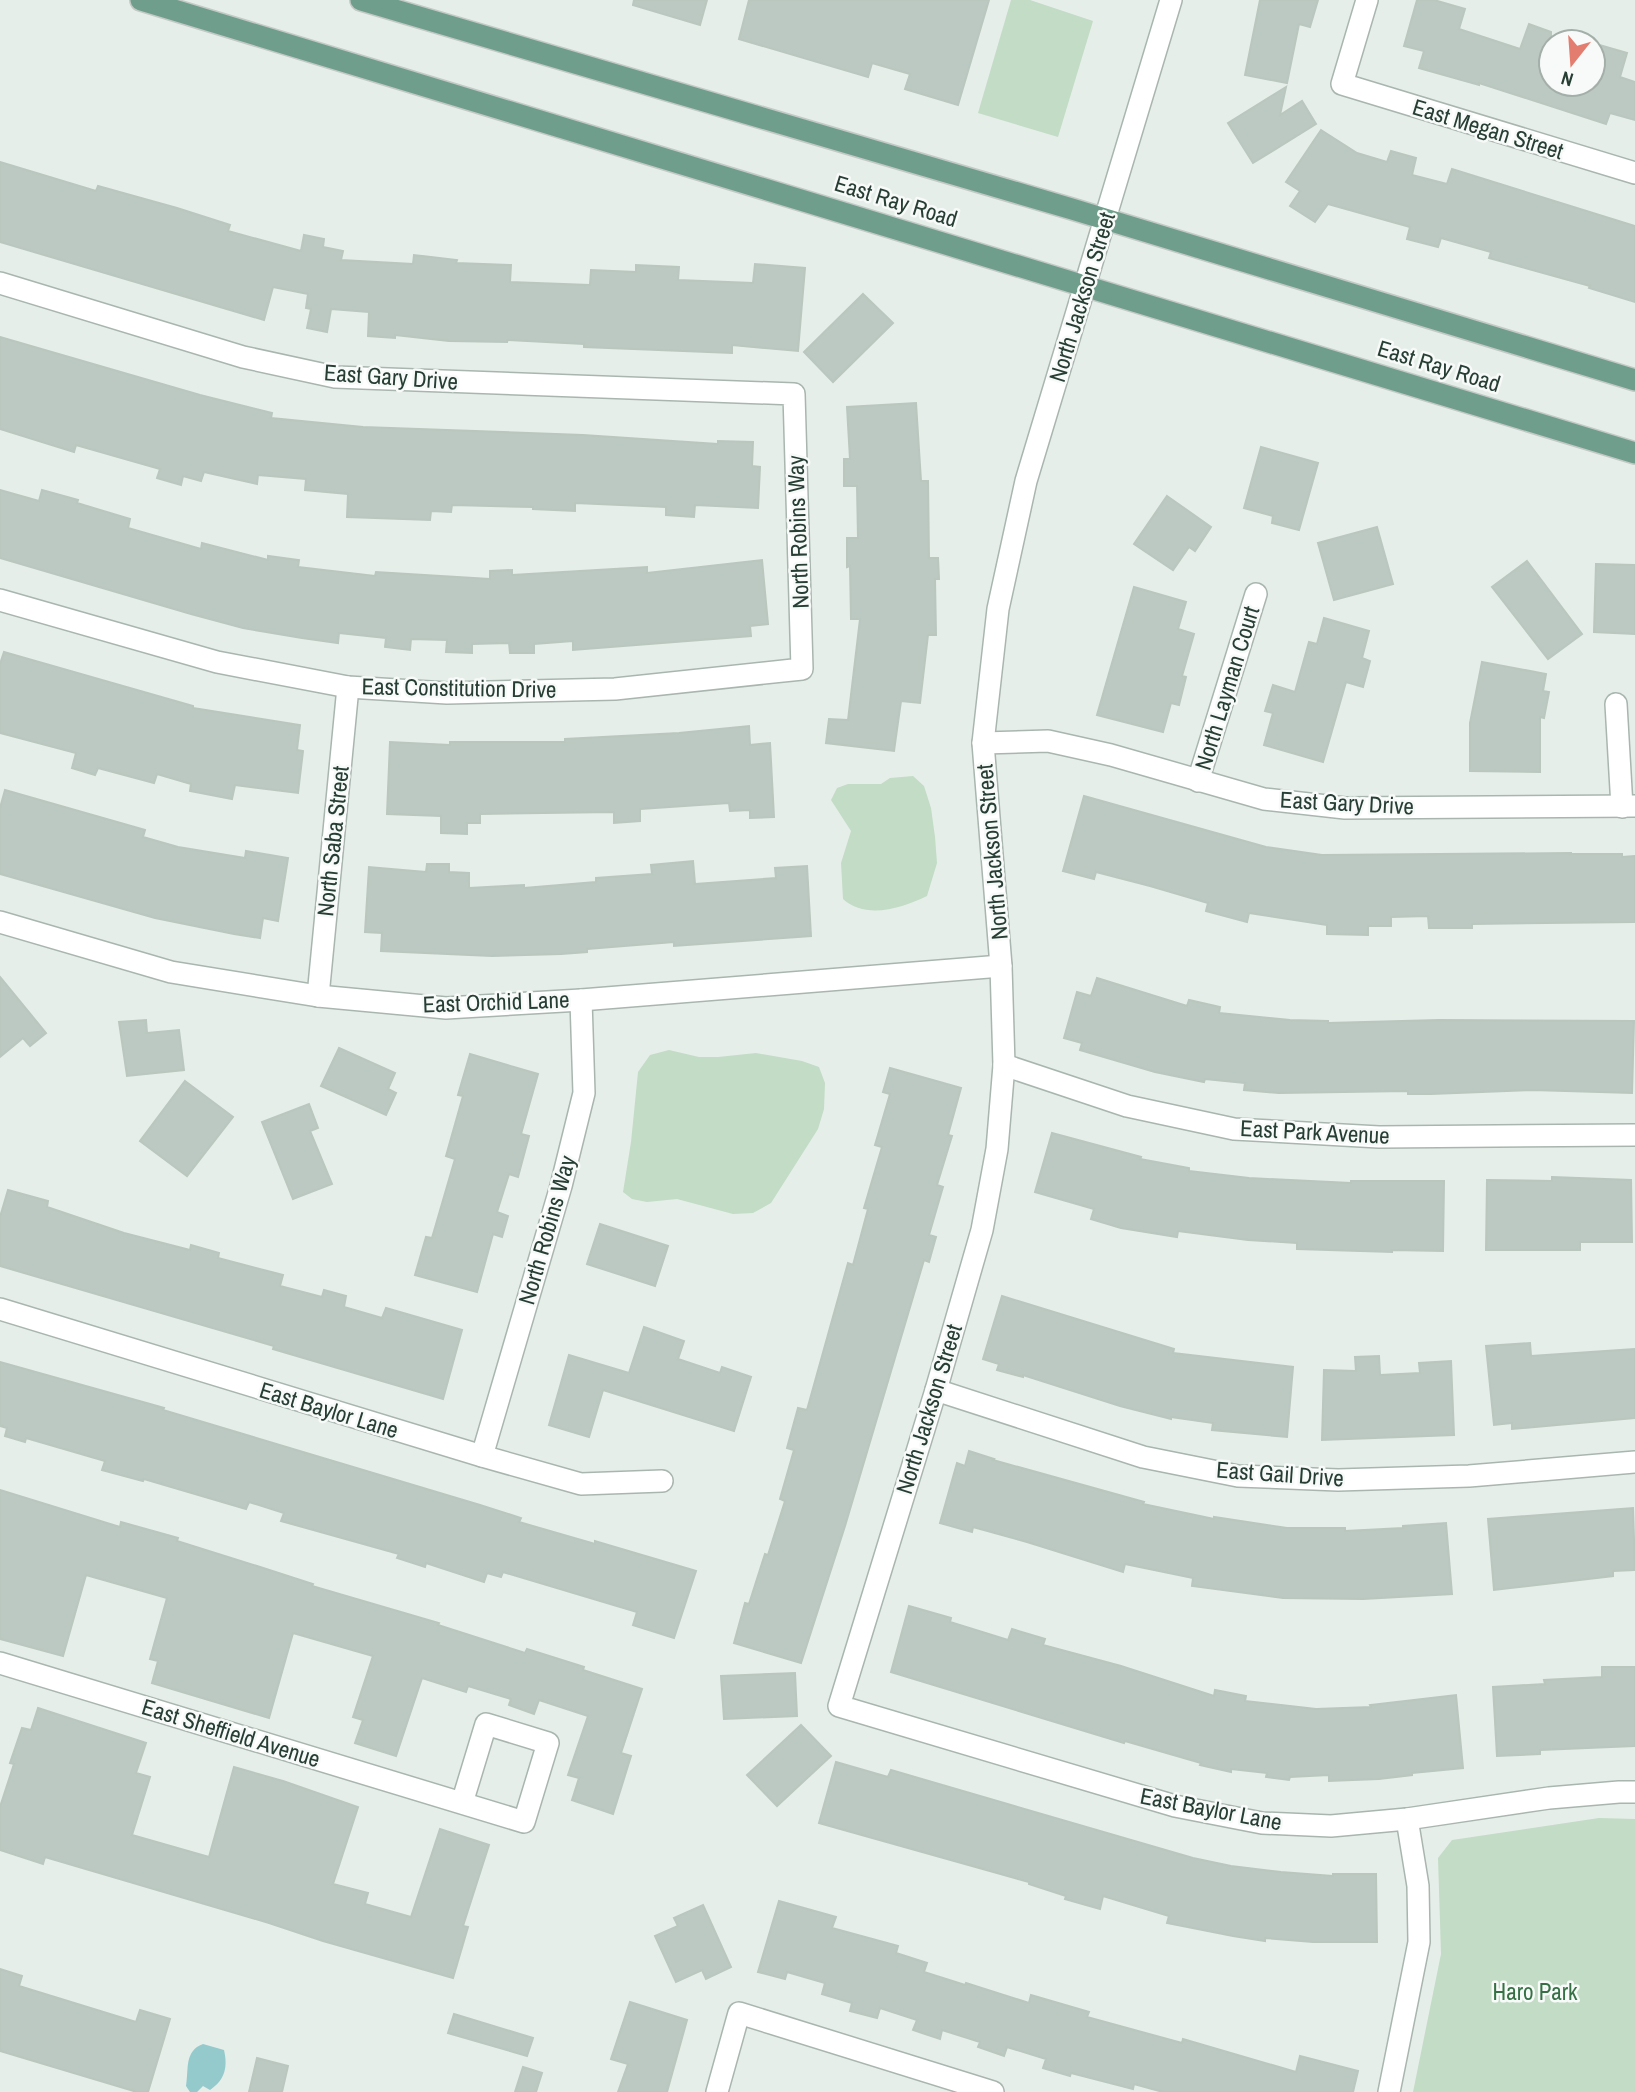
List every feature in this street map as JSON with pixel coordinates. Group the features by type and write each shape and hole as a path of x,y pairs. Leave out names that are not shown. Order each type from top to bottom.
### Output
{"main road":[{"name":"East Ray Road","path":"141,0 1635,453"},
{"name":"East Ray Road","path":"361,0 1635,380"}],"street":[{"name":"East Megan Street","path":"1367,0 1342,84 1635,173"},
{"name":"North Jackson Street","path":"839,1706 982,1230 997,1149 1004,1065 1001,966 983,743 998,610 1023,494 1105,220 1165,2"},
{"name":"East Gary Drive","path":"0,283 243,357 335,377 794,394"},
{"name":"North Robins Way","path":"794,394 802,669"},
{"name":"North Layman Court","path":"1199,782 1256,594"},
{"name":"East Constitution Drive","path":"0,600 217,662 348,687 447,693 615,689 802,669"},
{"name":"North Saba Street","path":"318,996 348,687"},
{"path":"1616,704 1628,806"},
{"name":"East Gary Drive","path":"983,743 1048,741 1111,755 1264,799 1345,808 1628,806"},
{"name":"East Orchid Lane","path":"0,922 171,972 318,996 446,1008 581,1000 1001,966"},
{"name":"North Robins Way","path":"482,1456 561,1186 584,1093 581,1000"},
{"name":"East Park Avenue","path":"1004,1065 1127,1105 1234,1129 1379,1137 1635,1135"},
{"name":"East Baylor Lane","path":"0,1309 581,1484 662,1481"},
{"name":"East Gail Drive","path":"936,1390 1143,1457 1238,1476 1338,1480 1469,1476 1635,1462"},
{"name":"East Sheffield Avenue","path":"0,1663 524,1822 548,1743 486,1724 462,1802"},
{"name":"East Baylor Lane","path":"839,1706 1174,1806 1262,1823 1331,1826 1407,1819 1549,1798 1635,1793"},
{"path":"1389,2092 1419,1942 1418,1886 1407,1819"},
{"path":"717,2092 739,2013 993,2092"}],"green space":[{"path":"1011,0 1030,0 1093,21 1058,137 978,113"},
{"path":"913,776 924,786 931,808 935,837 937,863 927,896 884,910 862,909 852,905 843,899 841,863 851,831 831,800 837,788 848,784 881,784 890,778"},
{"path":"669,1050 699,1057 756,1053 802,1061 819,1067 825,1083 824,1109 818,1129 771,1203 753,1213 733,1214 677,1199 647,1202 632,1199 623,1192 638,1072 650,1055"},
{"name":"Haro Park","path":"1599,1818 1635,1819 1635,2092 1413,2092 1441,1954 1438,1858 1452,1840"}],"water":[{"path":"203,2044 224,2050 224,2073 210,2090 203,2086 197,2092 190,2092 186,2086 188,2061 193,2051"}],"building":[{"path":"634,0 707,0 700,25 633,5"},
{"path":"749,0 989,0 958,105 905,89 910,74 872,63 868,77 739,39"},
{"path":"1260,0 1318,0 1310,27 1299,24 1287,83 1245,75"},
{"path":"1417,0 1434,0 1465,9 1459,29 1520,49 1529,24 1540,28 1537,28 1537,98 1607,98 1607,47 1627,53 1620,77 1635,82 1635,120 1610,113 1606,124 1479,83 1419,68 1424,51 1404,46"},
{"path":"1286,87 1280,115 1302,101 1316,124 1253,163 1228,123"},
{"path":"1321,130 1357,153 1387,162 1391,151 1416,158 1412,175 1447,184 1452,169 1635,226 1635,302 1589,288 1590,286 1489,258 1491,252 1441,238 1438,247 1407,239 1410,227 1328,204 1315,222 1290,206 1300,191 1286,182"},
{"path":"0,162 96,191 98,186 177,208 230,225 228,231 301,251 304,235 324,239 323,247 343,251 341,260 413,264 414,255 457,260 456,263 511,265 510,282 590,285 591,270 636,272 636,265 679,267 678,280 753,283 755,264 805,268 798,351 732,345 732,353 584,347 584,344 507,340 449,341 395,335 395,338 368,336 369,312 331,309 327,332 307,328 311,309 306,308 308,294 273,287 264,320 0,242"},
{"path":"863,294 893,323 833,382 804,352"},
{"path":"0,337 272,413 271,418 363,427 583,435 718,444 718,441 753,442 752,466 760,467 758,508 695,505 694,517 666,515 666,507 575,503 575,511 452,505 451,512 431,511 430,520 347,517 348,494 305,490 306,479 258,475 257,484 204,472 201,481 183,476 181,485 157,478 160,469 76,445 74,452 0,429"},
{"path":"916,403 921,481 928,481 929,558 938,558 939,579 935,579 936,635 928,635 920,703 901,701 894,751 826,743 829,719 848,720 860,619 851,619 850,566 847,567 847,538 858,538 857,486 844,486 844,459 850,459 847,407"},
{"path":"1261,447 1318,463 1299,530 1272,523 1273,516 1244,508"},
{"path":"0,490 39,501 42,490 78,500 77,503 130,519 128,528 201,549 202,543 268,560 268,556 299,560 298,567 375,576 376,572 490,579 490,571 512,570 512,575 647,567 647,573 762,560 768,624 750,626 751,636 573,650 573,641 534,644 534,653 510,653 509,643 472,644 472,653 446,652 447,640 411,639 410,650 385,647 386,638 339,633 338,643 243,628 0,558"},
{"path":"1167,496 1211,527 1195,551 1189,547 1173,570 1134,544"},
{"path":"1377,527 1393,584 1334,600 1318,543"},
{"path":"1527,561 1582,634 1548,659 1492,587"},
{"path":"1596,564 1635,565 1635,634 1594,632"},
{"path":"1134,587 1186,602 1178,629 1194,634 1182,676 1186,677 1179,705 1171,703 1163,732 1097,715"},
{"path":"1324,618 1369,631 1362,658 1370,661 1363,687 1346,682 1323,762 1264,745 1273,713 1265,711 1273,685 1295,692 1309,642 1317,644"},
{"path":"4,652 193,708 300,725 297,750 303,751 298,793 235,785 232,799 190,791 191,784 157,774 154,783 98,768 95,775 72,768 76,753 0,733 0,664"},
{"path":"1482,662 1546,674 1543,691 1549,692 1544,718 1540,717 1540,772 1470,771 1470,723"},
{"path":"749,726 750,745 770,743 774,817 750,818 750,810 730,811 729,803 640,809 640,821 614,823 614,812 480,814 480,823 467,823 467,834 441,833 441,816 387,814 390,742 450,745 450,742 565,742 565,739"},
{"path":"5,790 145,830 143,837 178,847 245,858 246,851 288,858 278,921 263,918 260,938 234,934 155,918 0,874 0,808"},
{"path":"1084,796 1266,847 1322,855 1571,853 1635,856 1635,922 1472,924 1472,928 1429,928 1428,916 1391,917 1391,926 1368,926 1368,935 1327,934 1327,925 1249,913 1247,922 1206,911 1208,903 1150,886 1096,872 1094,879 1063,871"},
{"path":"693,861 695,884 776,878 775,868 807,866 811,936 674,946 674,942 587,949 587,952 561,954 492,956 381,951 382,933 365,932 369,867 426,872 427,864 449,864 449,872 469,873 469,888 524,885 524,888 596,882 596,878 652,874 651,865"},
{"path":"0,977 46,1033 30,1046 23,1038 0,1057"},
{"path":"1097,978 1187,1006 1189,1000 1220,1007 1219,1013 1290,1020 1328,1023 1439,1020 1634,1021 1632,1093 1532,1090 1431,1094 1408,1094 1408,1091 1279,1093 1244,1090 1245,1083 1205,1079 1204,1082 1155,1072 1080,1050 1082,1043 1064,1038 1077,992 1091,996"},
{"path":"146,1020 147,1033 179,1030 184,1070 127,1076 119,1022"},
{"path":"339,1048 395,1073 388,1089 396,1093 386,1115 321,1086"},
{"path":"470,1054 538,1074 521,1134 529,1136 518,1177 509,1174 497,1212 508,1216 502,1237 493,1234 477,1292 415,1275 426,1237 432,1238 455,1159 446,1156 463,1096 458,1095"},
{"path":"890,1068 961,1088 948,1135 952,1136 937,1185 943,1187 929,1235 936,1237 929,1262 924,1260 801,1663 734,1643 745,1603 749,1604 785,1501 780,1499 794,1450 787,1448 798,1408 807,1410 848,1263 853,1265 868,1209 864,1208 882,1147 875,1145 890,1094 883,1092"},
{"path":"185,1081 233,1117 187,1176 140,1141"},
{"path":"309,1104 318,1128 310,1131 332,1184 293,1199 262,1122"},
{"path":"1052,1133 1141,1157 1140,1159 1189,1168 1189,1171 1249,1178 1351,1183 1444,1181 1443,1251 1297,1249 1297,1243 1178,1231 1177,1237 1121,1228 1091,1219 1094,1209 1035,1192"},
{"path":"1552,1177 1631,1180 1632,1242 1580,1242 1580,1250 1486,1250 1487,1180 1552,1181"},
{"path":"8,1190 48,1201 47,1207 124,1233 190,1250 191,1245 219,1253 218,1258 283,1275 280,1286 322,1297 324,1290 346,1296 344,1307 382,1318 386,1308 462,1330 443,1399 273,1349 274,1346 0,1266 0,1217"},
{"path":"600,1224 668,1246 655,1286 587,1264"},
{"path":"1002,1296 1174,1349 1173,1353 1293,1367 1287,1437 1212,1430 1213,1423 1171,1419 1023,1375 997,1370 999,1364 983,1359"},
{"path":"644,1327 684,1341 678,1359 720,1373 722,1367 751,1377 734,1431 603,1390 589,1437 549,1425 569,1355 629,1373"},
{"path":"1530,1343 1531,1356 1635,1349 1635,1418 1512,1429 1512,1423 1494,1425 1486,1346"},
{"path":"1379,1356 1380,1375 1420,1373 1419,1363 1451,1361 1454,1435 1322,1440 1324,1370 1356,1371 1355,1357"},
{"path":"0,1362 164,1408 163,1410 480,1505 521,1518 519,1522 696,1571 674,1638 633,1625 637,1612 503,1572 501,1577 487,1573 484,1582 426,1563 425,1567 397,1558 399,1554 281,1521 284,1513 249,1502 246,1509 144,1479 143,1481 102,1470 105,1461 26,1438 25,1442 5,1436 7,1428 0,1426"},
{"path":"969,1451 1144,1502 1143,1504 1214,1519 1287,1528 1345,1528 1345,1531 1446,1523 1452,1594 1363,1599 1283,1598 1192,1586 1193,1578 1125,1564 1123,1572 973,1527 972,1532 940,1523 957,1463 965,1466"},
{"path":"0,1490 120,1527 121,1522 178,1538 177,1541 313,1584 312,1586 439,1623 438,1625 525,1653 527,1649 642,1689 621,1753 631,1756 613,1814 572,1800 579,1778 568,1775 588,1716 539,1700 534,1714 509,1705 511,1699 468,1686 466,1692 422,1678 396,1756 355,1743 363,1720 353,1717 373,1656 293,1633 269,1718 152,1683 158,1661 150,1659 167,1598 86,1575 63,1656 0,1639"},
{"path":"1633,1508 1635,1570 1613,1571 1613,1576 1494,1590 1488,1519"},
{"path":"909,1606 951,1618 950,1622 1008,1640 1012,1629 1045,1639 1043,1645 1121,1666 1214,1696 1215,1690 1246,1696 1245,1701 1316,1709 1371,1707 1370,1705 1456,1695 1463,1768 1379,1779 1329,1781 1329,1775 1290,1777 1289,1780 1266,1777 1267,1773 1231,1769 1231,1772 1125,1741 1124,1743 891,1672"},
{"path":"1602,1667 1635,1667 1635,1746 1540,1750 1540,1754 1497,1756 1493,1687 1545,1684 1544,1680 1602,1677"},
{"path":"795,1673 797,1716 724,1719 721,1676"},
{"path":"38,1708 146,1743 136,1773 150,1777 132,1835 209,1857 234,1767 283,1781 358,1807 333,1884 368,1893 365,1904 411,1917 440,1829 489,1845 463,1926 468,1927 453,1978 45,1857 43,1864 0,1850 0,1807 14,1764 10,1763 22,1728 31,1730"},
{"path":"801,1725 831,1756 777,1806 747,1775"},
{"path":"836,1762 888,1777 891,1770 1193,1858 1231,1866 1333,1876 1376,1874 1377,1942 1313,1942 1265,1938 1265,1941 1233,1936 1167,1923 1169,1916 1103,1896 1100,1909 1065,1899 1066,1896 1029,1882 819,1823"},
{"path":"779,1901 836,1917 832,1928 898,1946 896,1953 927,1963 924,1972 1029,2003 1031,1995 1089,2012 1087,2017 1182,2043 1183,2039 1296,2072 1300,2056 1358,2071 1353,2092 1163,2092 1134,2084 1133,2089 1043,2068 1046,2059 1007,2047 1004,2056 978,2047 980,2042 942,2030 940,2039 913,2030 917,2020 880,2008 877,2018 850,2011 852,2003 822,1994 825,1983 787,1972 785,1979 758,1972"},
{"path":"703,1905 731,1967 706,1979 702,1970 676,1982 655,1936 678,1926 674,1918"},
{"path":"0,1969 22,1976 19,1986 136,2022 140,2010 170,2019 148,2092 137,2092 0,2051"},
{"path":"630,2002 687,2020 667,2092 618,2092 628,2064 611,2059"},
{"path":"454,2014 533,2038 527,2056 448,2033"},
{"path":"257,2058 288,2066 282,2092 249,2092"},
{"path":"523,2067 542,2073 536,2092 515,2092"}]}
